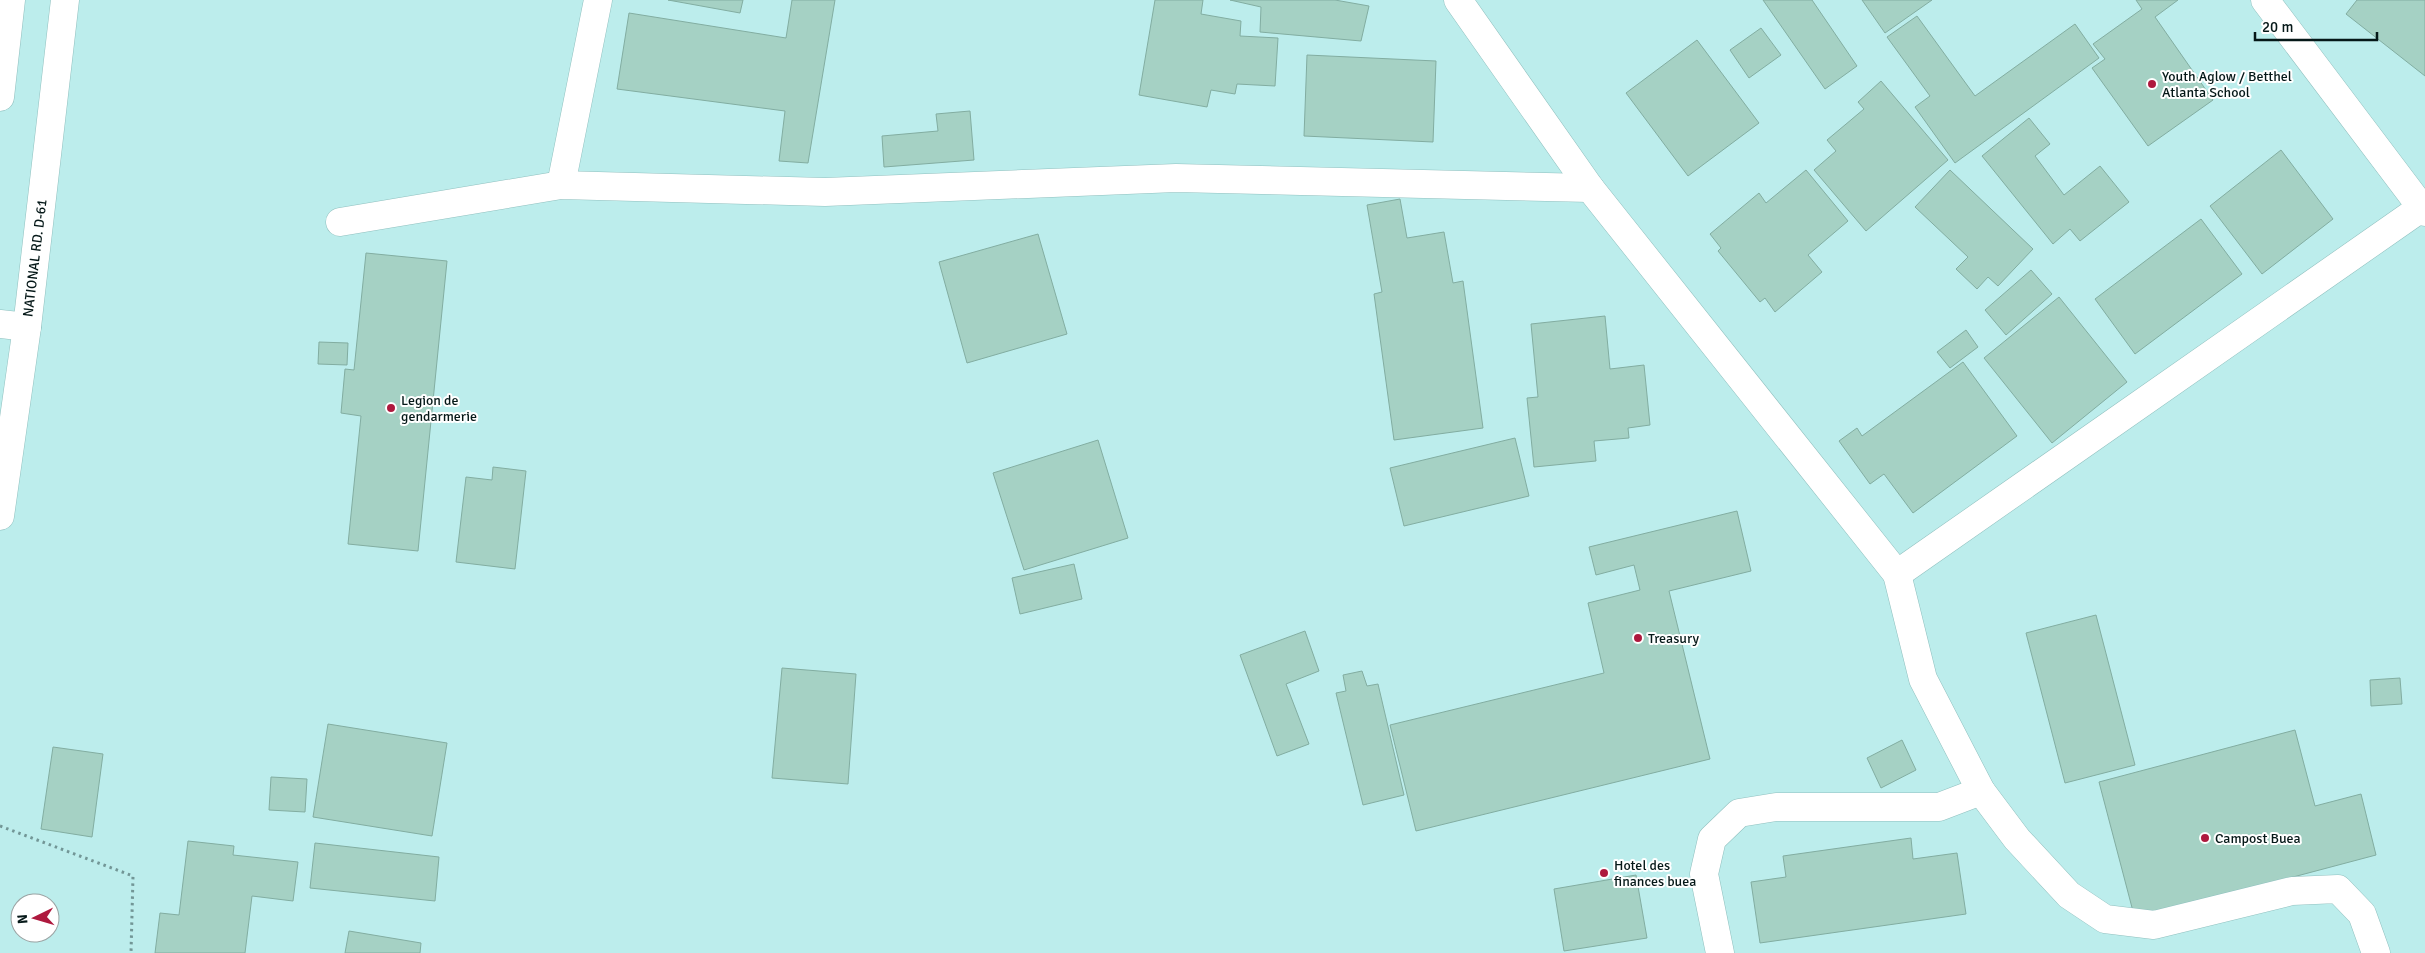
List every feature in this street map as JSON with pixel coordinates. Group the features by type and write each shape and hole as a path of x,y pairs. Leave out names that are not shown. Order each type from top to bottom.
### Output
{"main road":[{"path":"0,97 10,0"},
{"name":"NATIONAL RD. D-61","path":"0,516 27,326 65,0"},
{"path":"561,185 598,0"},
{"path":"1458,0 1590,188 1897,574 1923,679 1981,791 2016,839 2069,895 2106,919 2154,925 2292,891 2338,889 2362,914 2376,953"},
{"path":"1897,574 2423,210 2265,0"},
{"path":"340,222 561,185 825,192 1176,178 1590,188"},
{"path":"0,324 27,326"},
{"path":"1720,953 1704,874 1712,839 1739,813 1776,807 1938,807 1981,791"}],"path":[{"path":"0,826 133,876 131,953"}],"building":[{"path":"668,0 743,0 740,13"},
{"path":"792,0 835,0 808,163 779,161 785,111 617,89 629,13 786,38"},
{"path":"1155,0 1203,0 1201,14 1241,21 1240,36 1278,38 1275,86 1237,84 1235,94 1211,90 1207,107 1139,95"},
{"path":"1230,0 1335,0 1369,6 1361,41 1260,32 1261,7"},
{"path":"1763,0 1812,0 1857,66 1825,89"},
{"path":"1862,0 1932,0 1885,33"},
{"name":"Youth Aglow / Betthel Atlanta School","path":"2136,0 2178,0 2155,17 2213,100 2148,146 2092,68 2105,59 2093,44 2142,9"},
{"path":"2357,0 2425,0 2425,76 2346,14"},
{"path":"1917,16 1975,96 2075,24 2099,58 1955,163 1915,107 1930,96 1887,37"},
{"path":"1761,28 1781,55 1749,78 1730,50"},
{"path":"1697,40 1759,123 1688,176 1626,93"},
{"path":"1307,55 1436,61 1433,142 1304,136"},
{"path":"1881,81 1948,160 1866,231 1814,170 1836,151 1827,140 1864,109 1858,102"},
{"path":"970,111 974,160 884,167 882,136 938,131 936,114"},
{"path":"2029,118 2050,144 2035,156 2064,195 2100,166 2129,202 2080,241 2070,229 2053,244 1982,156"},
{"path":"2281,150 2333,219 2262,274 2210,206"},
{"path":"1806,170 1848,221 1808,255 1822,272 1775,312 1765,298 1760,302 1718,251 1721,248 1710,234 1759,193 1766,203"},
{"path":"1950,170 2033,249 1998,286 1988,277 1977,289 1956,269 1968,257 1915,207"},
{"path":"1400,199 1407,238 1444,232 1453,283 1463,281 1483,428 1394,440 1374,294 1382,292 1367,205"},
{"path":"2201,219 2242,274 2135,354 2095,299"},
{"path":"1038,234 1067,334 967,363 939,262"},
{"path":"366,253 447,261 418,551 348,544 361,416 341,413 345,369 354,370"},
{"path":"2031,270 2052,294 2006,335 1985,310"},
{"path":"2059,297 2127,382 2052,443 1984,358"},
{"path":"1605,316 1610,369 1644,365 1650,425 1628,428 1629,438 1594,441 1596,461 1534,467 1527,398 1538,397 1531,324"},
{"path":"1966,330 1978,347 1950,368 1937,352"},
{"path":"319,342 348,343 347,365 318,364"},
{"path":"1963,362 2017,436 1913,513 1884,474 1870,484 1839,441 1857,428 1862,436"},
{"path":"1515,438 1529,496 1404,526 1390,468"},
{"path":"1098,440 1128,538 1024,570 993,473"},
{"path":"493,467 526,471 515,569 456,562 466,477 492,480"},
{"name":"Treasury","path":"1737,511 1751,571 1669,591 1710,759 1416,831 1390,725 1604,673 1588,603 1640,590 1634,565 1596,575 1589,547"},
{"path":"1074,564 1082,599 1020,614 1012,578"},
{"path":"2096,615 2135,765 2065,783 2026,633"},
{"path":"1305,631 1319,671 1286,684 1309,744 1277,756 1240,655"},
{"path":"782,668 856,674 848,784 772,778"},
{"path":"1362,671 1367,686 1378,684 1404,795 1363,805 1336,693 1346,691 1343,675"},
{"path":"2400,678 2402,704 2371,706 2370,680"},
{"path":"328,724 447,743 432,836 313,817"},
{"path":"2295,730 2315,806 2361,794 2376,855 2135,919 2099,782"},
{"path":"1902,740 1916,770 1881,788 1867,758"},
{"path":"53,747 103,754 92,837 41,829"},
{"path":"271,777 307,779 305,812 269,810"},
{"path":"1911,838 1913,859 1957,853 1966,914 1760,943 1751,882 1786,877 1783,856"},
{"path":"188,841 234,846 233,855 298,862 293,901 252,896 245,953 155,953 160,913 179,915"},
{"path":"315,843 439,857 435,901 310,888"},
{"path":"1636,875 1647,938 1564,951 1554,889"},
{"path":"349,931 421,943 420,953 345,953"}],"place":[{"name":"Youth Aglow / Betthel Atlanta School","path":"2152,84"},
{"name":"Legion de gendarmerie","path":"391,408"},
{"name":"Treasury","path":"1638,638"},
{"name":"Campost Buea","path":"2205,838"},
{"name":"Hotel des finances buea","path":"1604,873"}]}
